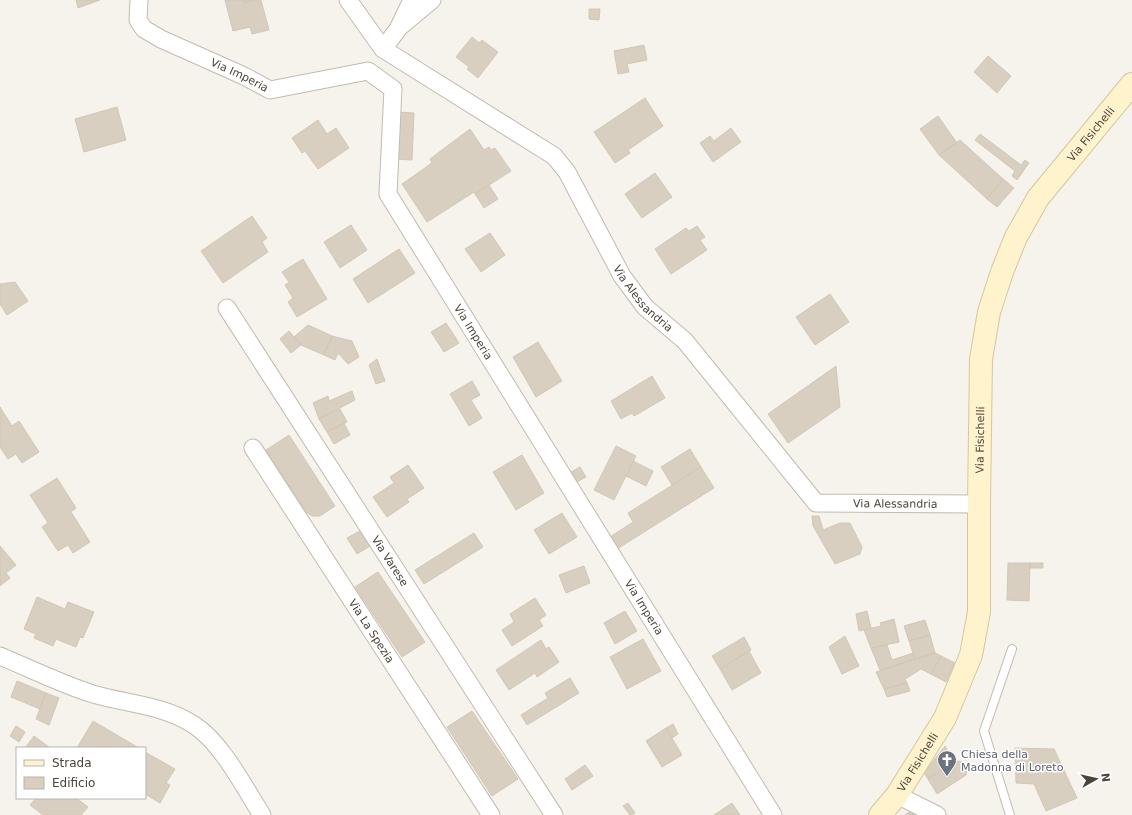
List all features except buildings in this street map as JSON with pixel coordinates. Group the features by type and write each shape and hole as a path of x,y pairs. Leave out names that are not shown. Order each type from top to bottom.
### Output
{"main road":[{"name":"Via Fisichelli","path":"880,815 897,795 945,718 971,655 980,612 979,504 981,359 989,312 1002,272 1016,237 1038,198 1132,84"}],"street":[{"name":"Via Imperia","path":"139,0 138,20 144,29 161,39 244,76 270,90 368,72 394,89 388,194 773,815"},
{"name":"Via Alessandria","path":"348,0 383,49 554,156 567,172 622,276 645,307 685,341 816,503 979,504"},
{"path":"383,49 398,29 412,0"},
{"path":"398,29 428,5 432,0"},
{"name":"Via Varese","path":"227,308 554,815"},
{"name":"Via La Spezia","path":"253,448 490,815"},
{"path":"0,656 94,694 173,714 195,726 217,746 262,815"},
{"path":"897,795 937,815"}],"lane":[{"path":"1010,815 984,731 1012,649"}],"place":[{"name":"Chiesa della Madonna di Loreto","path":"947,777"}]}
